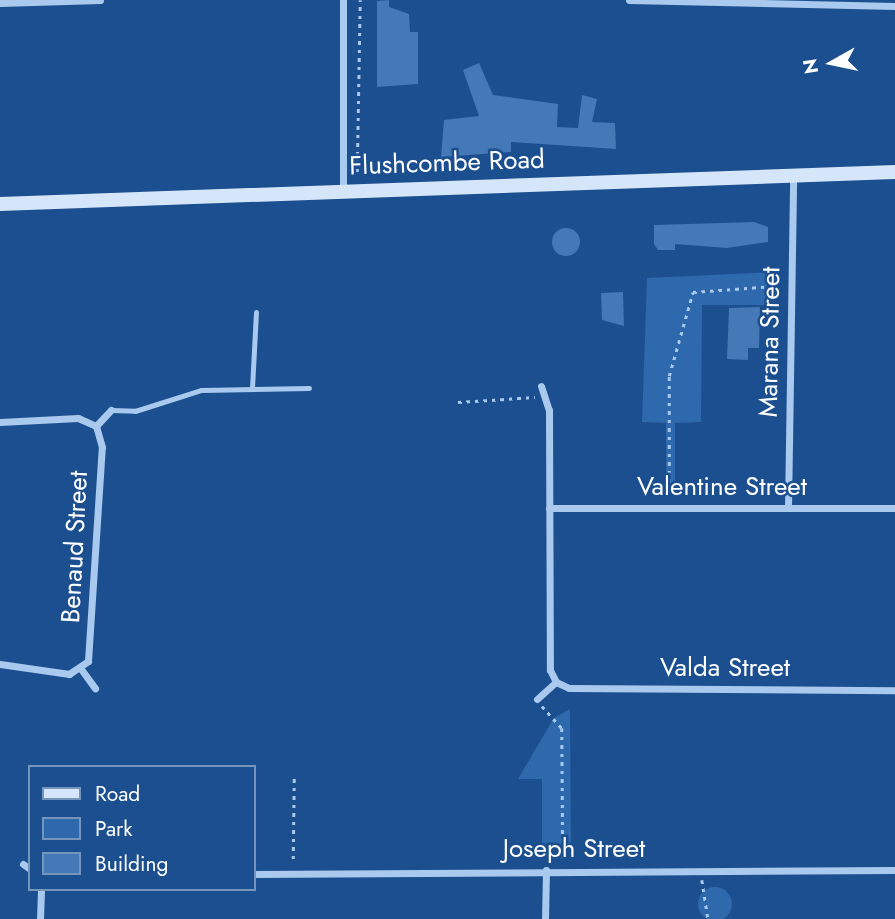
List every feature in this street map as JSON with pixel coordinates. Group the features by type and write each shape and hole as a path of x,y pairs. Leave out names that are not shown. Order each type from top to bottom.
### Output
{"street":[{"path":"0,3 100,0"},
{"path":"343,0 343,191"},
{"path":"629,0 895,6"},
{"name":"Flushcombe Road","path":"0,204 895,172"},
{"name":"Marana Street","path":"788,507 793,176"},
{"path":"537,699 556,682 550,670 549,508 545,395 541,386"},
{"path":"0,422 78,418 96,426 111,410"},
{"name":"Benaud Street","path":"81,669 91,640 102,447 96,426"},
{"name":"Valentine Street","path":"549,508 895,508"},
{"path":"0,664 62,674 81,669 95,688"},
{"name":"Valda Street","path":"556,682 569,688 895,690"},
{"path":"545,919 546,870"},
{"name":"Joseph Street","path":"256,874 546,870 895,870"},
{"path":"40,919 41,891"}],"lane":[{"path":"252,388 256,312"},
{"path":"111,410 135,411 201,390 309,388"}],"path":[{"path":"359,172 360,0"},
{"path":"669,491 669,376 693,292 775,286"},
{"path":"458,402 545,395"},
{"path":"537,699 562,728 563,860"},
{"path":"293,859 294,778"},
{"path":"701,870 709,919"}],"green space":[{"path":"773,272 773,305 702,305 701,422 675,423 675,489 666,489 666,423 642,422 647,278"},
{"path":"570,709 571,849 542,849 542,779 518,779 554,718"},
{"path":"715,887 727,892 732,904 727,916 718,920 703,916 698,904 703,892"}],"building":[{"path":"389,0 389,7 409,14 410,32 418,32 418,84 377,87 377,1"},
{"path":"479,63 493,95 558,104 557,127 578,128 582,95 597,99 592,122 615,123 616,149 511,142 511,152 441,157 444,120 479,116 463,70"},
{"path":"754,222 768,227 768,242 727,248 675,244 675,250 658,250 654,244 654,225"},
{"path":"566,228 576,232 580,242 576,252 566,256 556,252 552,242 556,232"},
{"path":"623,292 624,326 602,320 601,293"},
{"path":"760,307 759,348 748,348 748,360 727,359 729,308"}]}
